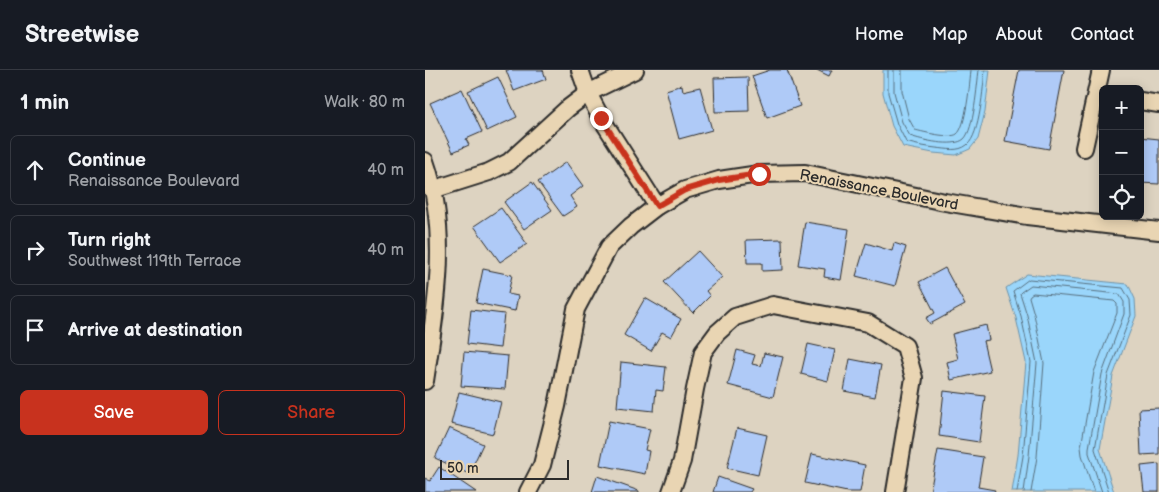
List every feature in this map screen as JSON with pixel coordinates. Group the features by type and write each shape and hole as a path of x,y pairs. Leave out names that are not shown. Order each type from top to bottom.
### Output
{"street":[{"path":"580,70 588,93 601,118 657,206"},
{"path":"432,190 489,172 509,162 588,93 635,70"},
{"path":"1100,85 1101,70"},
{"path":"1084,148 1099,93"},
{"path":"1144,102 1159,104"},
{"path":"425,161 439,223 437,306 425,381"},
{"name":"Renaissance Boulevard","path":"528,492 542,465 557,406 576,309 609,247 631,226 657,206 685,190 719,180 759,174 805,174 1027,216 1159,232"},
{"path":"671,492 682,461 703,352 717,333 735,317 773,305 868,323 905,346 914,378 895,492"}],"water":[{"path":"883,70 990,70 985,112 978,139 970,149 956,155 903,147 892,126 883,93"},
{"path":"1027,274 1128,284 1135,299 1136,316 1113,376 1100,449 1114,492 1012,492 1018,455 1026,362 1016,318 1006,288"}],"building":[{"path":"506,70 543,70 546,79 514,91"},
{"path":"770,70 787,70 800,106 767,118 752,76"},
{"path":"817,70 832,70 829,76"},
{"path":"1019,70 1064,70 1049,149 1005,141"},
{"path":"498,77 517,117 487,131 468,91"},
{"path":"748,77 749,111 715,112 714,78"},
{"path":"682,85 683,91 700,87 712,130 679,139 666,90"},
{"path":"462,89 482,132 466,139 469,145 453,152 430,103"},
{"path":"1144,137 1159,139 1159,184 1144,183"},
{"path":"566,162 583,186 570,196 577,207 563,216 538,182"},
{"path":"532,182 552,210 524,229 504,202"},
{"path":"501,208 527,244 500,262 474,226"},
{"path":"805,222 849,229 841,280 824,277 825,269 798,265"},
{"path":"782,239 783,270 762,271 762,263 747,263 746,240"},
{"path":"866,243 892,251 894,243 906,247 895,286 856,276"},
{"path":"698,251 722,277 706,291 710,296 693,313 664,282"},
{"path":"945,268 965,305 930,324 926,318 935,313 919,282"},
{"path":"483,269 512,275 508,294 518,296 515,311 476,303"},
{"path":"645,298 681,319 671,337 662,332 651,351 624,335"},
{"path":"471,310 504,314 500,348 467,344"},
{"path":"986,325 989,340 983,341 990,371 951,380 947,362 958,359 952,334"},
{"path":"808,344 835,350 828,381 801,374"},
{"path":"737,350 755,355 752,364 761,366 764,353 783,357 773,397 728,385"},
{"path":"464,352 508,356 505,389 461,386"},
{"path":"850,359 881,365 875,397 844,391"},
{"path":"621,362 666,367 663,391 656,390 654,411 617,407"},
{"path":"944,391 985,396 979,442 939,436"},
{"path":"459,392 501,402 493,434 451,424"},
{"path":"1159,408 1159,454 1141,455 1139,409"},
{"path":"609,421 650,429 645,450 649,451 645,474 600,465"},
{"path":"449,428 483,444 469,474 435,458"},
{"path":"737,428 767,435 758,475 727,468"},
{"path":"938,450 983,457 978,487 995,490 994,492 930,492"},
{"path":"812,454 865,465 860,492 847,492 805,483"},
{"path":"1159,464 1159,492 1144,492 1141,466"},
{"path":"439,467 476,492 425,492 425,478 430,481"},
{"path":"597,476 639,491 639,492 592,492"},
{"path":"718,477 752,489 750,492 713,492"}],"route":[{"path":"601,118 657,206 685,190 719,180 759,174"}]}
